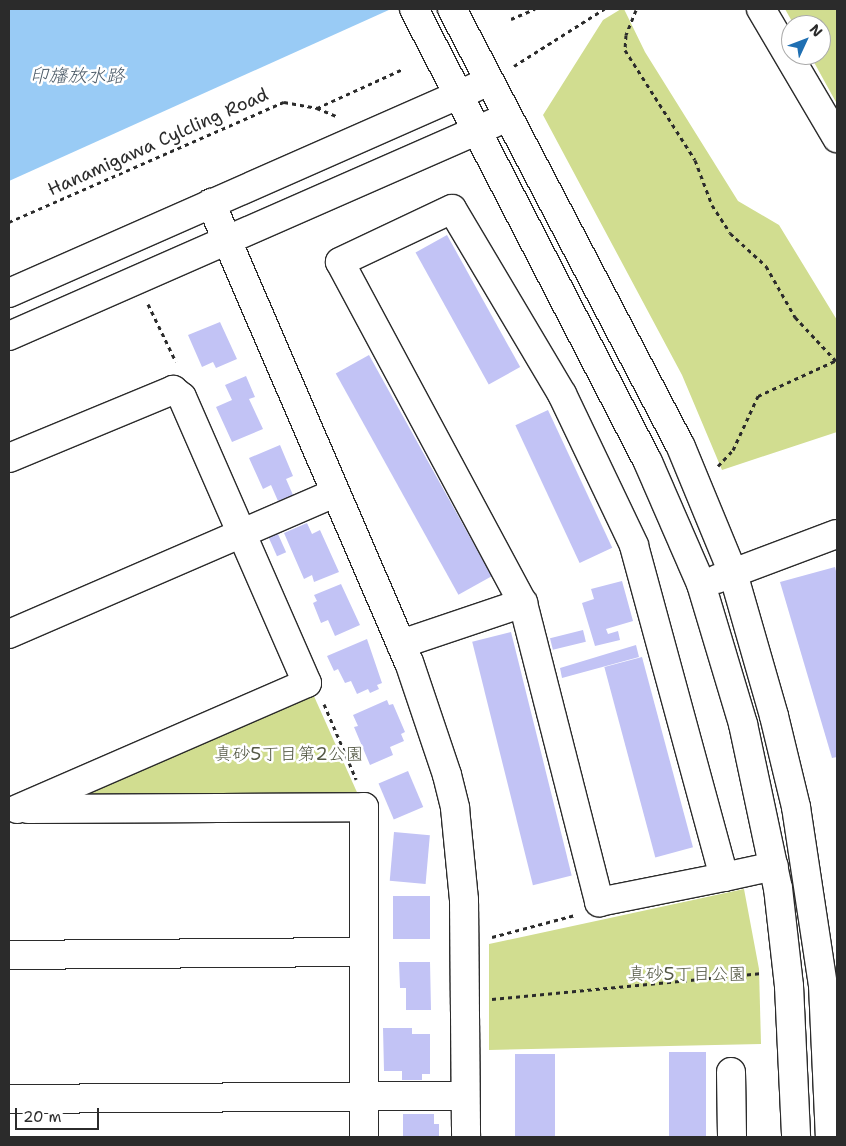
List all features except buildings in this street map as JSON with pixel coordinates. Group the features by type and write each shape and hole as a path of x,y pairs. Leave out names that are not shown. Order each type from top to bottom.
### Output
{"main road":[{"path":"452,9 500,74 509,116 681,447 733,573 774,716 796,807 829,967 830,1137"},
{"path":"762,9 837,138"},
{"path":"415,11 648,462 701,584 743,724 774,866 775,972 796,1137"},
{"path":"9,293 210,203 459,96 500,74"},
{"path":"9,336 509,116"},
{"path":"210,203 401,644 438,745 455,808 464,900 466,1137"},
{"path":"724,876 634,545 562,394 452,209 340,262 523,603 599,902 774,866"},
{"path":"9,458 173,390 177,393 182,397 307,683 13,809"},
{"path":"9,634 334,493"},
{"path":"701,584 837,534"},
{"path":"401,644 523,603"},
{"path":"13,809 364,808 364,1137"},
{"path":"9,955 363,952"},
{"path":"775,972 829,967"},
{"path":"731,1072 732,1137"},
{"path":"9,1099 465,1096"}],"path":[{"path":"511,19 535,9"},
{"path":"500,74 604,9"},
{"path":"636,10 626,35 625,50 695,160 712,205 730,233 766,266 795,317 837,361 758,396 733,450 716,468"},
{"path":"317,108 402,69"},
{"name":"Hanamigawa Cylcling Road","path":"9,222 284,102 317,108 339,117 347,113"},
{"path":"148,304 180,372 177,393"},
{"path":"307,683 320,693 362,792 364,808"},
{"path":"484,939 590,912 599,902"},
{"path":"484,1000 775,972"}],"green space":[{"path":"624,9 645,52 738,201 779,225 837,320 837,432 722,470 682,375 543,115 603,20"},
{"path":"785,9 837,9 837,104 816,65 831,65 831,15 788,15"},
{"name":"真砂5丁目第2公園","path":"313,694 360,799 89,800 87,794"},
{"name":"真砂5丁目公園","path":"744,889 759,969 761,1044 489,1050 489,944"}],"water":[{"name":"印旛放水路","path":"9,9 391,9 9,181"}]}
